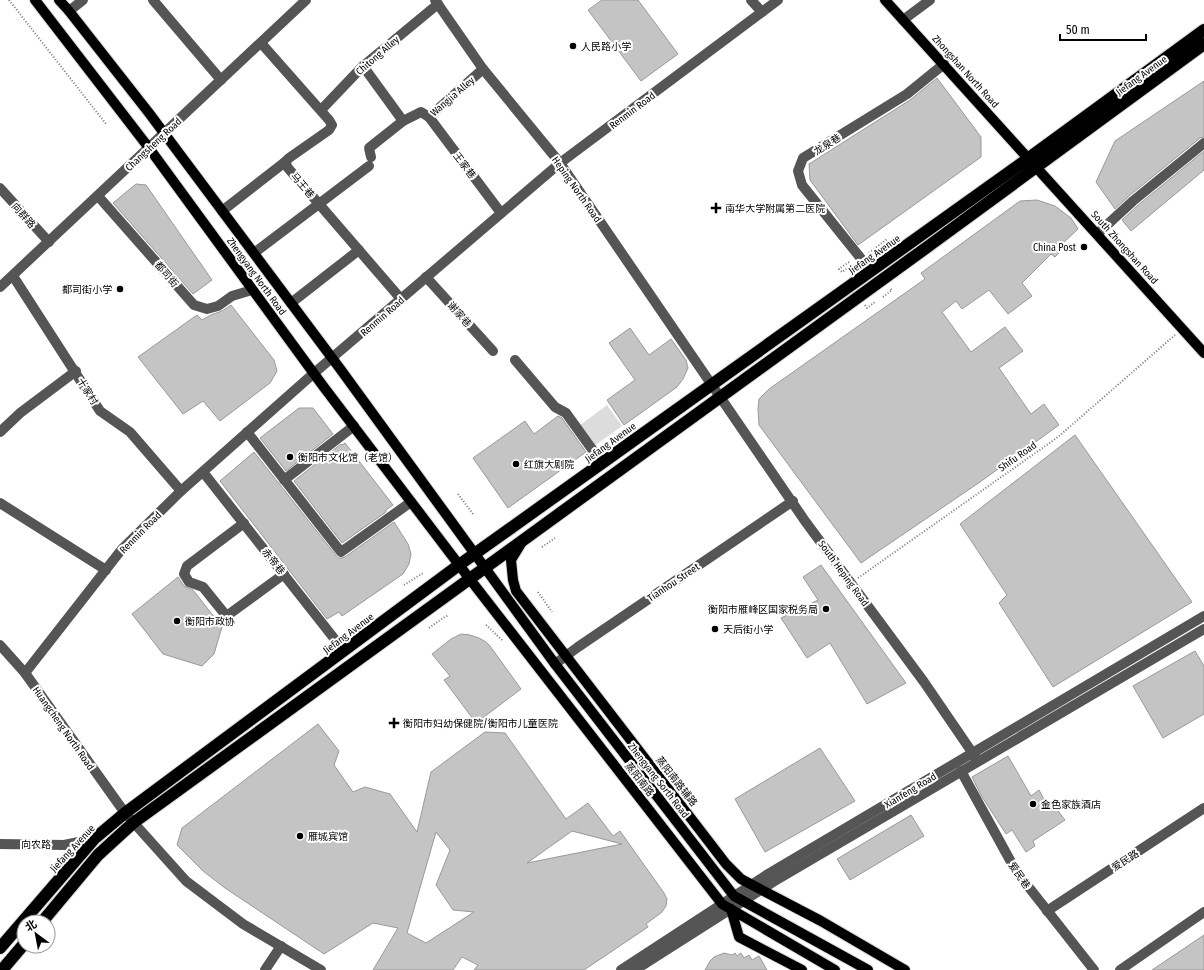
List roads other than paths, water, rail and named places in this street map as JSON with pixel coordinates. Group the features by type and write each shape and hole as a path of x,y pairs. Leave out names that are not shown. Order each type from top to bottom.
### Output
{"highway":[{"name":"Jiefang Avenue","path":"0,948 94,838 129,818 485,568 924,250 1033,162 1204,30"},
{"name":"Jiefang Avenue","path":"49,914 129,818 344,651 602,463 871,271 1204,44"},
{"path":"2,970 16,953"}],"main road":[{"name":"Zhengyang North Road","path":"35,0 149,148 313,374 460,566"},
{"name":"Zhengyang North Road","path":"59,0 164,134 254,253 476,554"},
{"name":"Zhongshan North Road","path":"885,0 1033,162"},
{"name":"South Zhongshan Road","path":"1033,162 1182,329 1203,350"},
{"name":"蒸阳南路辅路","path":"524,540 511,560 513,580 516,591 726,864 742,879 820,921 905,970"},
{"name":"Zhengyang Sorth Road","path":"476,554 555,664 738,899 868,970"},
{"name":"蒸阳南路","path":"460,566 727,906 835,970"},
{"path":"727,906 739,937 802,970"}],"street":[{"path":"69,11 83,0"},
{"path":"153,0 221,80"},
{"name":"Changsheng Road","path":"0,288 306,0"},
{"path":"751,0 762,12"},
{"name":"Renmin Road","path":"25,674 122,549 181,491 313,374 560,163 778,0"},
{"path":"903,20 930,0"},
{"name":"Chitong Alley","path":"321,110 363,66 436,2"},
{"name":"Heping North Road","path":"436,2 482,69 560,163 712,384"},
{"name":"马王巷","path":"260,43 321,110 332,125 329,130 289,158 285,162 288,168 401,299"},
{"name":"龙泉巷","path":"871,271 802,185 798,171 803,158 907,94 944,64"},
{"path":"363,66 403,122"},
{"name":"Wangjia Alley","path":"254,253 319,204 370,161 369,148 403,122 421,112 429,117 482,69"},
{"name":"王家巷","path":"429,117 501,213"},
{"path":"1097,234 1133,200 1204,144"},
{"path":"222,211 285,162"},
{"name":"向群路","path":"0,188 49,242"},
{"name":"都司街","path":"98,196 194,305 207,309 218,306 232,296 252,290"},
{"path":"291,303 359,250"},
{"name":"十家村","path":"13,276 76,371 100,411 130,432 181,491"},
{"name":"谢家巷","path":"426,277 493,351"},
{"path":"515,360 555,407 566,413 602,463"},
{"path":"0,432 20,413 76,371"},
{"name":"South Heping Road","path":"712,384 810,527 924,682 975,757"},
{"path":"284,480 354,426"},
{"path":"248,432 341,552 411,502"},
{"name":"赤帝巷","path":"203,472 344,651"},
{"name":"Tianhou Street","path":"555,664 793,501"},
{"path":"0,503 106,570"},
{"path":"244,523 187,566 184,574 189,582 203,587 224,613 228,615 284,574"},
{"name":"Xianfeng Road","path":"621,970 738,899 761,890 961,771 975,757 1204,616"},
{"name":"Xianfeng Road","path":"738,899 752,884 1204,629"},
{"name":"Huangcheng North Road","path":"0,645 25,674 129,818 186,881 243,924 321,970"},
{"name":"爱民巷","path":"961,771 1016,871 1094,970"},
{"name":"爱民路","path":"1047,911 1204,808"},
{"name":"向农路","path":"0,844 64,845 94,838"},
{"name":"Xianfeng Road","path":"635,970 727,906"},
{"path":"1120,970 1132,966 1204,912"},
{"path":"265,970 281,946"}],"place":[{"name":"人民路小学","path":"573,46"},
{"name":"南华大学附属第二医院","path":"716,208"},
{"name":"China Post","path":"1084,247"},
{"name":"都司街小学","path":"120,289"},
{"name":"衡阳市文化馆（老馆）","path":"290,457"},
{"name":"红旗大剧院","path":"516,464"},
{"name":"衡阳市雁峰区国家税务局","path":"826,609"},
{"name":"衡阳市政协","path":"177,621"},
{"name":"天后街小学","path":"715,629"},
{"name":"衡阳市妇幼保健院/衡阳市儿童医院","path":"394,723"},
{"name":"金色家族酒店","path":"1033,804"},
{"name":"雁城宾馆","path":"300,836"}]}
